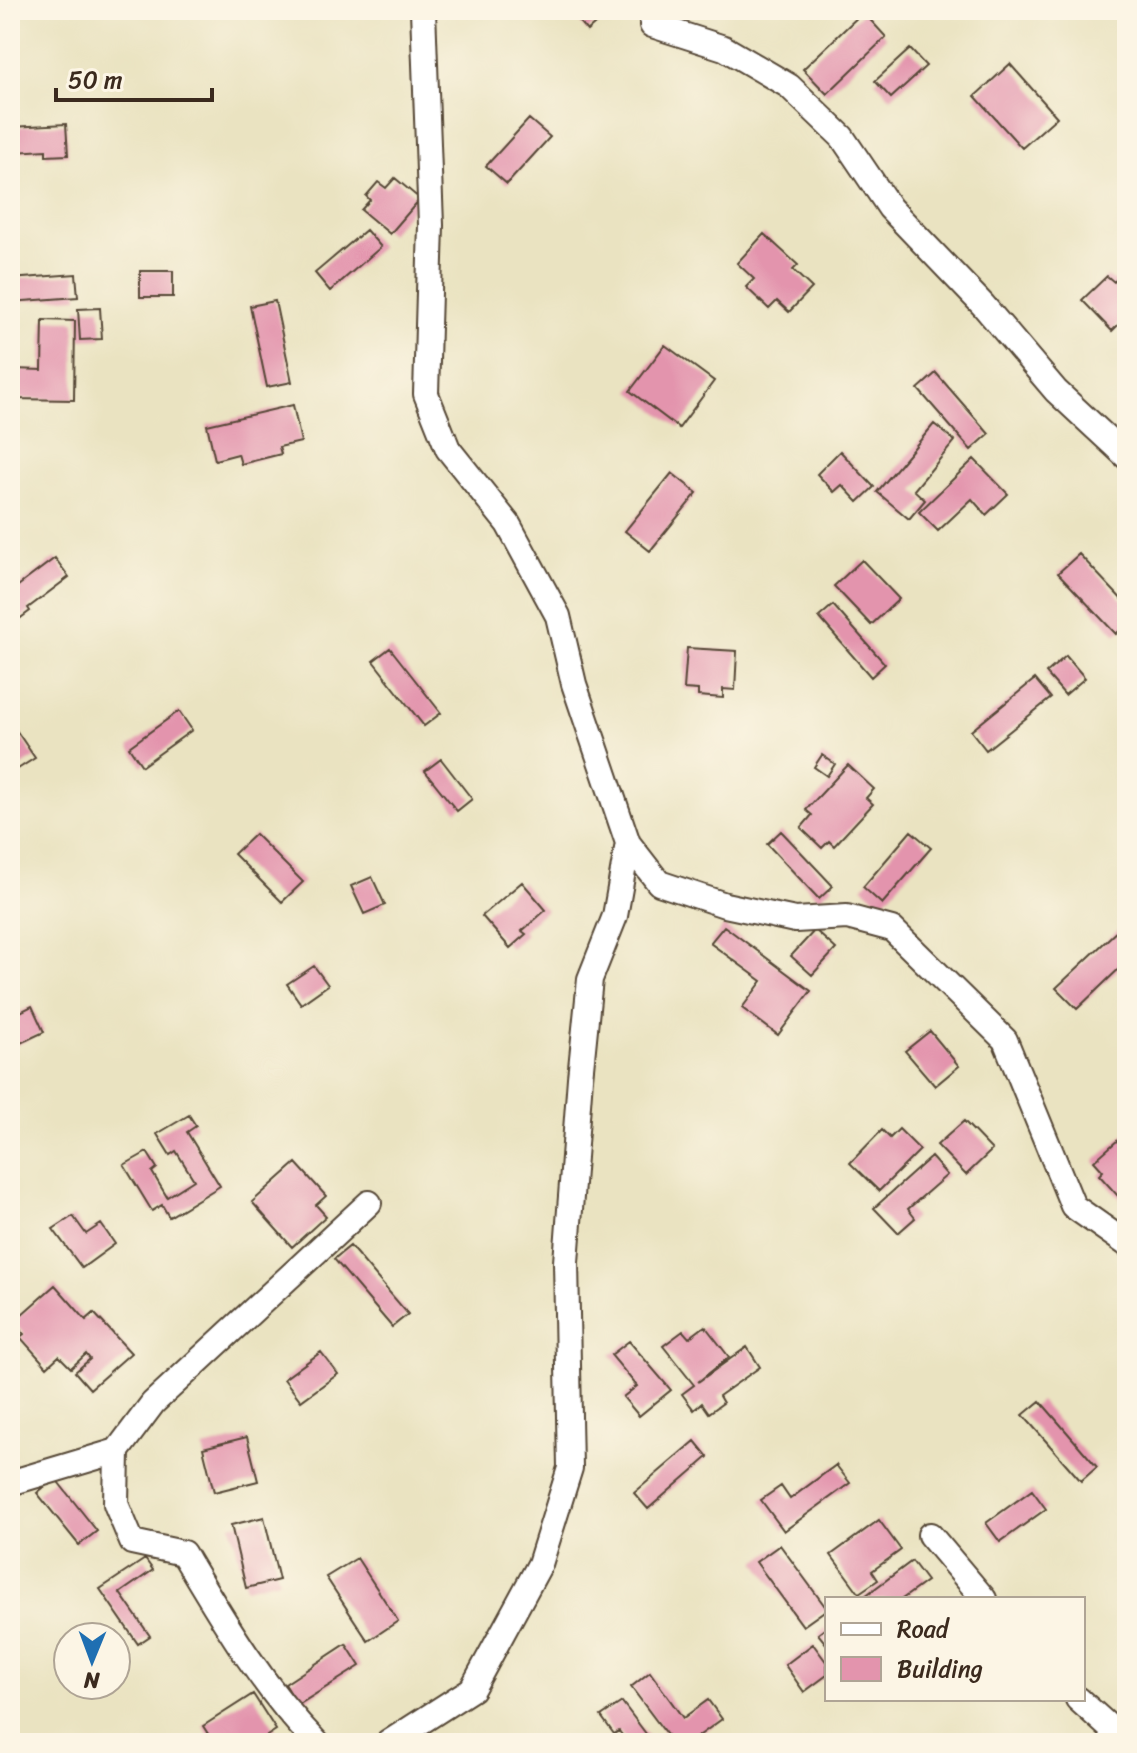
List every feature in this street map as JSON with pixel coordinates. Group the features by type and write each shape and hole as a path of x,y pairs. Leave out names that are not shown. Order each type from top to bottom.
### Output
{"street":[{"path":"423,10 431,225 426,394 448,449 508,524 558,616 574,684 628,843 659,883 725,905 795,920 847,917 892,929 1005,1040 1073,1206 1127,1244"},
{"path":"652,25 724,48 789,86 842,137 890,208 983,305 1056,391 1127,457"},
{"path":"388,1743 472,1689 540,1564 570,1468 566,1262 580,1078 590,979 615,916 628,843"},
{"path":"317,1743 291,1717 235,1639 183,1553 132,1542 116,1504 117,1451 153,1403 369,1203"},
{"path":"10,1483 117,1451"},
{"path":"930,1535 982,1597"},
{"path":"1080,1701 1127,1743"}],"building":[{"path":"569,10 611,10 587,31"},
{"path":"863,12 886,37 827,94 803,69"},
{"path":"910,49 926,66 891,98 875,81"},
{"path":"1010,64 1057,117 1022,148 975,96"},
{"path":"529,119 550,137 507,184 486,166"},
{"path":"66,124 68,155 46,156 46,150 14,152 12,127"},
{"path":"395,178 420,199 390,234 361,210 370,200 366,196 378,182 386,188"},
{"path":"366,230 381,247 330,291 315,273"},
{"path":"764,234 798,265 793,270 812,288 789,312 777,301 769,309 746,287 754,279 737,263"},
{"path":"140,271 173,271 173,297 140,297"},
{"path":"76,274 78,297 10,302 10,279"},
{"path":"1107,276 1114,282 1117,279 1127,289 1127,316 1112,331 1082,300"},
{"path":"275,301 292,382 267,387 250,306"},
{"path":"100,308 102,339 80,340 78,309"},
{"path":"43,320 75,321 74,400 13,399 14,369 42,370"},
{"path":"665,345 714,381 679,428 630,391"},
{"path":"936,373 989,434 971,450 918,389"},
{"path":"293,405 301,442 279,447 281,454 241,464 238,454 215,460 207,425"},
{"path":"934,424 955,441 914,490 925,500 909,519 877,492"},
{"path":"840,451 874,487 858,502 842,485 834,492 817,474"},
{"path":"974,459 1008,494 986,515 972,499 938,531 919,512"},
{"path":"672,473 697,493 650,551 625,531"},
{"path":"1079,554 1127,605 1127,624 1116,634 1058,573"},
{"path":"55,558 69,577 10,626 10,592"},
{"path":"862,560 899,599 871,625 834,586"},
{"path":"833,605 885,664 871,677 819,617"},
{"path":"390,648 441,713 424,726 373,661"},
{"path":"687,648 737,651 735,690 723,689 723,698 698,696 698,690 684,689"},
{"path":"1066,656 1085,678 1065,695 1046,673"},
{"path":"1035,679 1051,698 986,750 971,731"},
{"path":"179,711 192,730 142,766 129,747"},
{"path":"10,721 35,758 10,774"},
{"path":"822,755 835,764 827,776 814,767"},
{"path":"441,759 472,799 457,811 425,771"},
{"path":"848,765 874,789 866,798 873,804 834,846 829,841 822,848 801,828 812,815 806,810"},
{"path":"781,831 833,886 819,899 767,844"},
{"path":"911,831 931,848 882,904 863,887"},
{"path":"255,834 303,882 282,902 234,854"},
{"path":"372,877 385,905 364,914 351,886"},
{"path":"522,882 546,910 522,931 526,934 510,948 482,916"},
{"path":"724,926 811,991 778,1035 742,1008 762,981 710,943"},
{"path":"1120,928 1127,935 1127,961 1077,1009 1056,988"},
{"path":"815,930 836,949 812,975 791,956"},
{"path":"314,966 328,985 301,1004 287,984"},
{"path":"32,1006 44,1032 10,1048 10,1017"},
{"path":"930,1031 959,1066 935,1086 905,1051"},
{"path":"189,1115 196,1126 187,1132 220,1186 169,1217 162,1205 152,1211 124,1165 147,1152 157,1168 152,1172 167,1197 194,1180 176,1151 170,1155 157,1134"},
{"path":"964,1121 992,1150 966,1175 937,1145"},
{"path":"899,1129 920,1150 879,1191 850,1163 882,1130 890,1138"},
{"path":"1127,1132 1127,1206 1099,1175 1103,1171 1094,1161"},
{"path":"931,1157 947,1175 908,1209 915,1218 898,1233 874,1208"},
{"path":"296,1163 326,1196 316,1205 326,1216 292,1247 252,1202"},
{"path":"73,1216 86,1234 101,1224 115,1244 82,1268 53,1229"},
{"path":"350,1246 408,1314 392,1327 334,1259"},
{"path":"55,1285 86,1320 94,1313 131,1353 90,1389 75,1372 90,1359 86,1354 71,1368 59,1356 47,1367 20,1337 24,1334 13,1322"},
{"path":"705,1326 729,1357 698,1382 747,1347 760,1367 719,1396 723,1403 709,1413 702,1403 694,1410 682,1394 694,1385 663,1346 683,1331 689,1338"},
{"path":"629,1341 671,1390 639,1416 623,1397 637,1386 611,1355"},
{"path":"321,1352 338,1374 301,1401 284,1379"},
{"path":"1040,1401 1097,1467 1081,1481 1023,1415"},
{"path":"247,1437 258,1481 214,1492 203,1448"},
{"path":"695,1441 708,1457 648,1509 634,1493"},
{"path":"836,1465 850,1483 784,1531 761,1500 781,1486 790,1499"},
{"path":"55,1478 97,1531 79,1545 37,1493"},
{"path":"1032,1490 1046,1509 1000,1542 986,1523"},
{"path":"264,1517 279,1580 246,1588 231,1525"},
{"path":"879,1520 901,1550 872,1571 878,1580 859,1593 831,1555"},
{"path":"780,1545 825,1610 803,1626 756,1562"},
{"path":"357,1558 398,1621 368,1641 326,1577"},
{"path":"145,1559 153,1570 120,1593 150,1636 138,1644 132,1635 132,1621 122,1621 100,1589"},
{"path":"912,1561 927,1581 905,1597 864,1597"},
{"path":"825,1629 825,1643 818,1634"},
{"path":"346,1644 360,1666 298,1705 285,1684"},
{"path":"813,1644 825,1660 825,1676 804,1692 785,1665"},
{"path":"650,1672 683,1718 708,1700 722,1719 689,1743 673,1743 631,1687"},
{"path":"253,1694 276,1730 256,1743 214,1743 203,1726"},
{"path":"622,1702 653,1743 628,1743 619,1731 614,1734 601,1716"}]}
